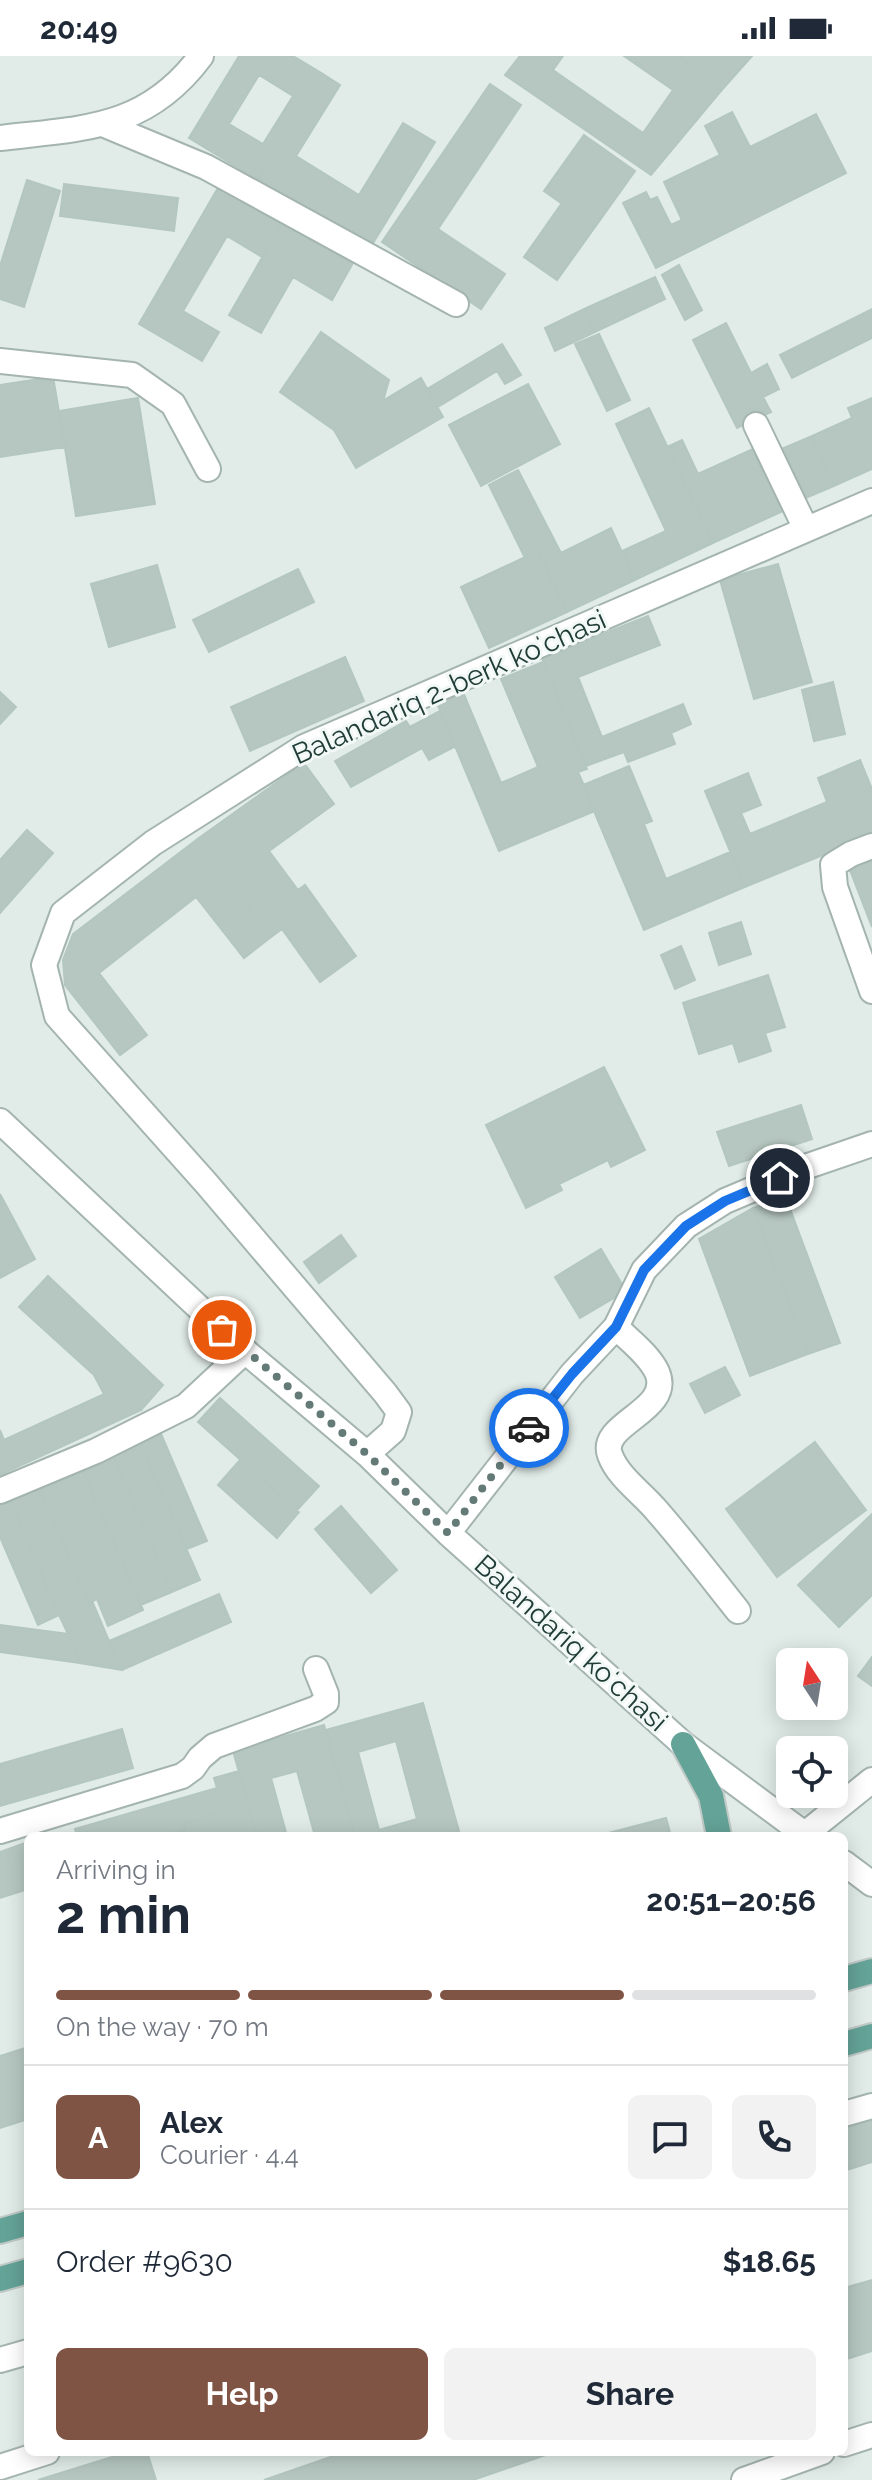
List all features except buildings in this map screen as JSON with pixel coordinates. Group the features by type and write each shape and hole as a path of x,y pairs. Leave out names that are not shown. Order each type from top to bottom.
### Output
{"main road":[{"path":"683,1744 711,1796 718,1832"},
{"path":"848,1978 872,1971"},
{"path":"848,2043 872,2036"},
{"path":"0,2231 24,2224"},
{"path":"0,2279 24,2272"}],"street":[{"path":"0,138 105,125 155,103 201,56"},
{"path":"105,125 206,167 456,304"},
{"path":"0,361 132,375 173,404 208,469"},
{"path":"756,425 806,529"},
{"name":"Balandariq 2-berk koʻchasi","path":"367,1454 393,1431 399,1412 206,1183 57,1016 44,965 63,913 153,843 304,747 872,501"},
{"path":"872,846 833,865 835,887 872,991"},
{"name":"Balandariq koʻchasi","path":"0,1121 245,1351 367,1454 448,1533 683,1744 802,1832"},
{"path":"448,1533 572,1374 616,1327 644,1270 686,1226 725,1201 808,1166 872,1144"},
{"path":"616,1327 652,1364 659,1376 659,1387 655,1398 621,1427 610,1441 609,1453 623,1475 673,1529 738,1611"},
{"path":"0,1491 96,1451 186,1406 245,1351"},
{"path":"0,1831 182,1776 214,1746 315,1709 326,1702 316,1669"},
{"path":"810,1832 872,1780"},
{"path":"848,1866 872,1884"},
{"path":"848,2113 872,2106"},
{"path":"0,2360 24,2353"},
{"path":"848,2443 872,2435"},
{"path":"0,2467 34,2456"},
{"path":"744,2480 772,2467 809,2456"}],"way so far":[{"path":"222,1330 367,1454 448,1533 529,1428"}],"route":[{"path":"529,1428 572,1374 616,1327 644,1270 686,1226 725,1201 780,1178"}]}
